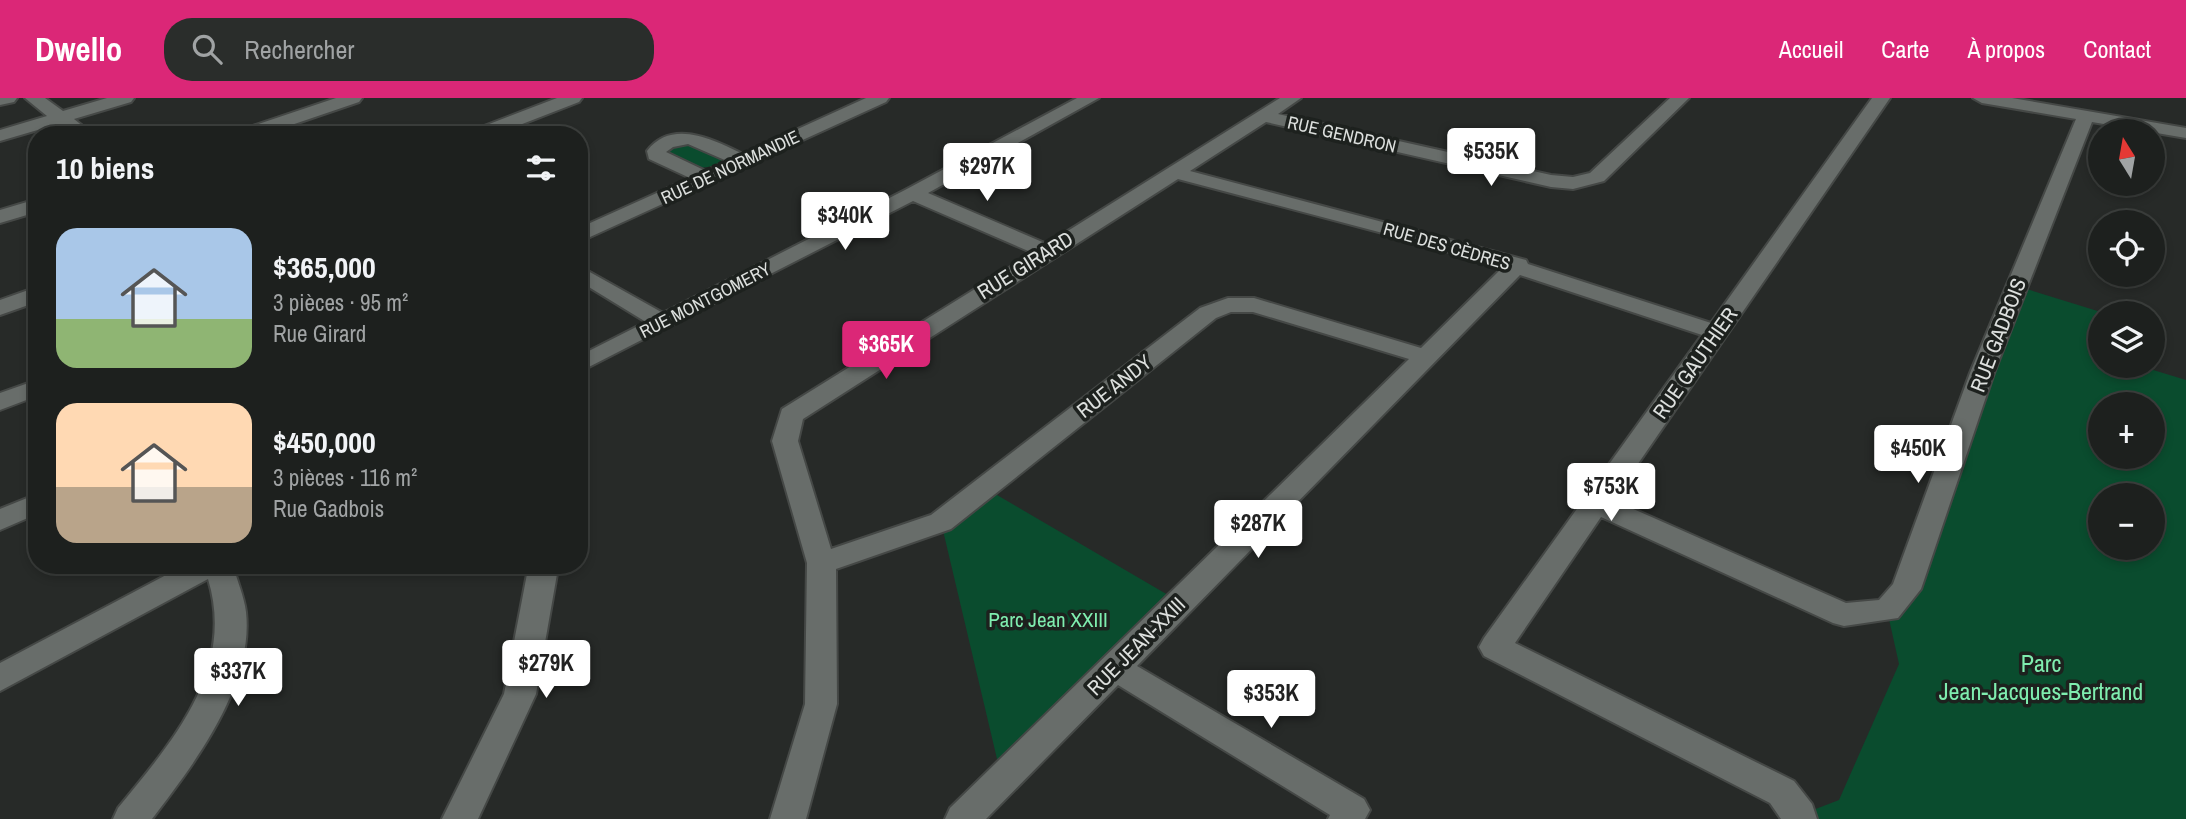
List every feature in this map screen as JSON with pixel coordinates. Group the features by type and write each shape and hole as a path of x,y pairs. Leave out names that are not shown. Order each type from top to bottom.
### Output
{"street":[{"path":"0,100 8,98"},
{"path":"34,98 73,126"},
{"path":"32,126 125,98"},
{"path":"271,126 353,98"},
{"path":"500,126 573,98"},
{"name":"RUE DE NORMANDIE","path":"588,232 880,98"},
{"name":"RUE MONTGOMERY","path":"588,360 912,194 1090,98"},
{"name":"RUE GIRARD","path":"788,819 821,704 821,563 785,441 791,415 1292,98"},
{"name":"RUE GENDRON","path":"1263,116 1551,181 1573,183 1597,177 1680,98"},
{"name":"RUE GAUTHIER","path":"1799,819 1800,815 1782,792 1495,647 1881,98"},
{"path":"1982,98 2186,133"},
{"name":"RUE GADBOIS","path":"1596,504 1844,615 1887,610 1906,589 1982,373 2086,116"},
{"path":"0,136 28,127"},
{"path":"706,178 656,155 656,152 662,145 678,140 697,139 742,161"},
{"name":"RUE DES CÈDRES","path":"1174,172 1518,265 1717,331"},
{"path":"912,194 1047,251"},
{"path":"0,218 28,208"},
{"name":"RUE JEAN-XXIII","path":"963,819 1518,265"},
{"path":"588,277 662,322"},
{"path":"0,308 28,298"},
{"name":"RUE ANDY","path":"821,563 941,522 1208,313 1228,305 1254,305 1426,356"},
{"path":"0,402 28,391"},
{"path":"0,520 28,507"},
{"path":"0,678 193,574"},
{"path":"131,819 185,751 209,712 228,649 231,614 220,574"},
{"path":"460,819 520,694 542,574"},
{"path":"1115,668 1352,810 1346,819"}],"green space":[{"path":"687,143 722,158 722,161 701,167 687,164 667,154 674,146"},
{"name":"Parc Jean-Jacques-Bertrand","path":"2017,286 2088,308 2088,378 2165,378 2165,374 2186,380 2186,819 1799,819 1800,815 1839,800 1899,664 1887,610"},
{"name":"Parc Jean XXIII","path":"985,488 1180,602 1002,780 941,522"}]}
